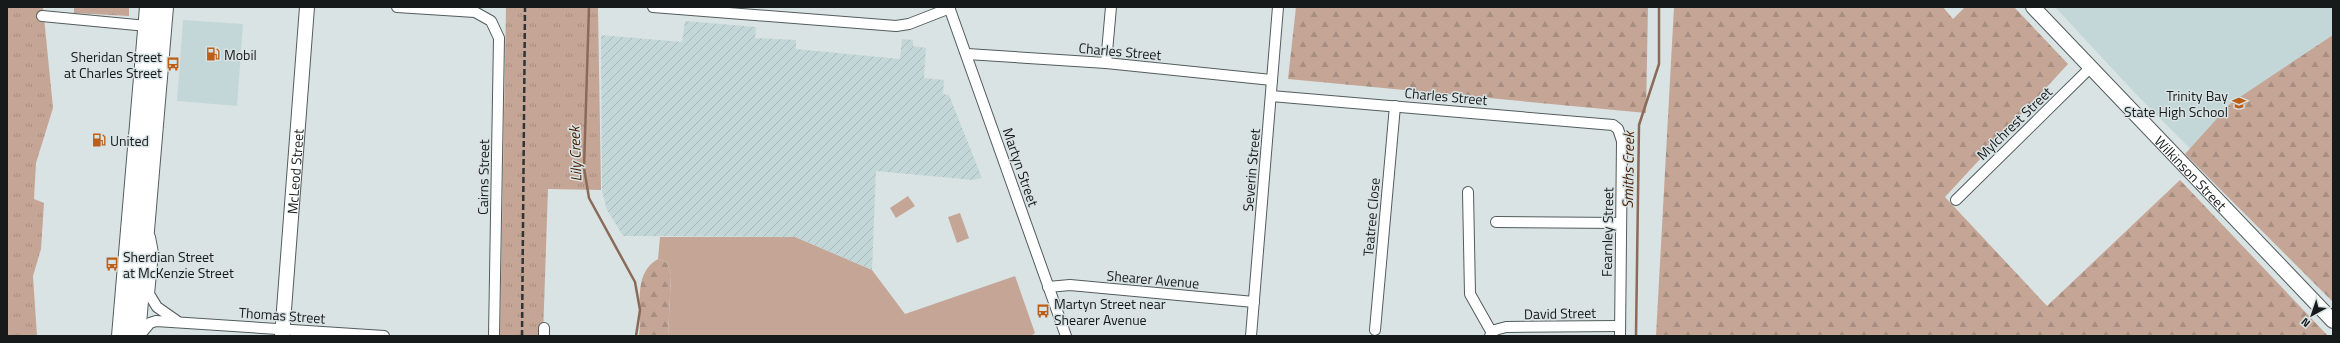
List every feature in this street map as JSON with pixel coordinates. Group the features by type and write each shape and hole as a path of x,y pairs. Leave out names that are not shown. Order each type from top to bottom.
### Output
{"highway":[{"path":"121,336 149,7"},
{"path":"137,336 164,7"}],"street":[{"path":"42,16 147,26 140,7"},
{"name":"McLeod Street","path":"282,332 307,7"},
{"name":"Cairns Street","path":"397,7 475,12 491,21 499,38 494,336"},
{"path":"653,7 896,26 908,24 950,7"},
{"name":"Martyn Street","path":"950,7 1066,336"},
{"path":"1106,63 1111,7"},
{"name":"Severin Street","path":"1251,336 1278,7"},
{"name":"Wilkinson Street","path":"2033,7 2333,321"},
{"name":"Charles Street","path":"966,54 1106,63 1272,80"},
{"name":"Mylchrest Street","path":"1956,200 2091,67"},
{"name":"Charles Street","path":"1271,96 1603,123 1613,125 1618,129"},
{"name":"Teatree Close","path":"1375,330 1395,106"},
{"name":"Fearnley Street","path":"1618,129 1622,141 1620,331"},
{"path":"1468,192 1470,294 1494,332"},
{"path":"146,222 153,253 149,294 157,307 177,321"},
{"path":"1496,222 1620,223"},
{"name":"Shearer Avenue","path":"1048,287 1070,285 1254,302"},
{"name":"Thomas Street","path":"137,336 150,323 156,321 177,321 282,332 384,336"},
{"name":"David Street","path":"1494,332 1620,331"}],"shaded area":[{"name":"Trinity Bay State High School","path":"2055,7 2333,7 2333,114 2241,200 2134,92"},
{"path":"183,20 243,24 237,106 177,101"},
{"path":"685,21 756,27 755,38 796,40 796,49 900,59 902,39 913,40 913,46 926,48 924,78 944,80 943,94 949,95 982,178 973,180 876,171 872,270 795,237 623,236 607,210 602,191 601,35 682,42"}],"green space":[{"path":"7,7 43,7 53,108 36,163 34,199 44,203 41,249 33,276 37,336 7,336"},
{"path":"74,7 129,7 129,16 74,13"},
{"path":"506,7 598,7 601,190 548,189 543,336 500,336"},
{"path":"1296,7 1648,7 1646,113 1288,79"},
{"path":"1674,7 1943,7 1953,19 1965,7 2014,7 2068,64 1945,197 2047,306 2180,180 2328,336 1656,336"},
{"path":"2333,35 2333,302 2185,154 2231,103"},
{"path":"908,196 915,206 896,218 890,208"},
{"path":"960,213 969,238 957,243 948,217"},
{"path":"660,237 795,237 872,270 905,314 1015,276 1035,333 1031,336 668,336 671,275 667,262 658,259"},
{"path":"658,259 667,262 671,275 668,336 639,336 641,283 644,274"}],"waterway":[{"name":"Lily Creek","path":"589,7 584,168 589,198 635,282 640,310 636,336"},
{"name":"Smiths Creek","path":"1636,336 1639,125 1659,64 1659,7"}],"railway":[{"path":"522,336 525,7"}],"place":[{"name":"Mobil","path":"213,54"},
{"name":"Sheridan Street at Charles Street","path":"173,64"},
{"name":"Trinity Bay State High School","path":"2239,103"},
{"name":"United","path":"99,140"},
{"name":"Sherdian Street at McKenzie Street","path":"112,264"},
{"name":"Martyn Street near Shearer Avenue","path":"1043,311"}]}
